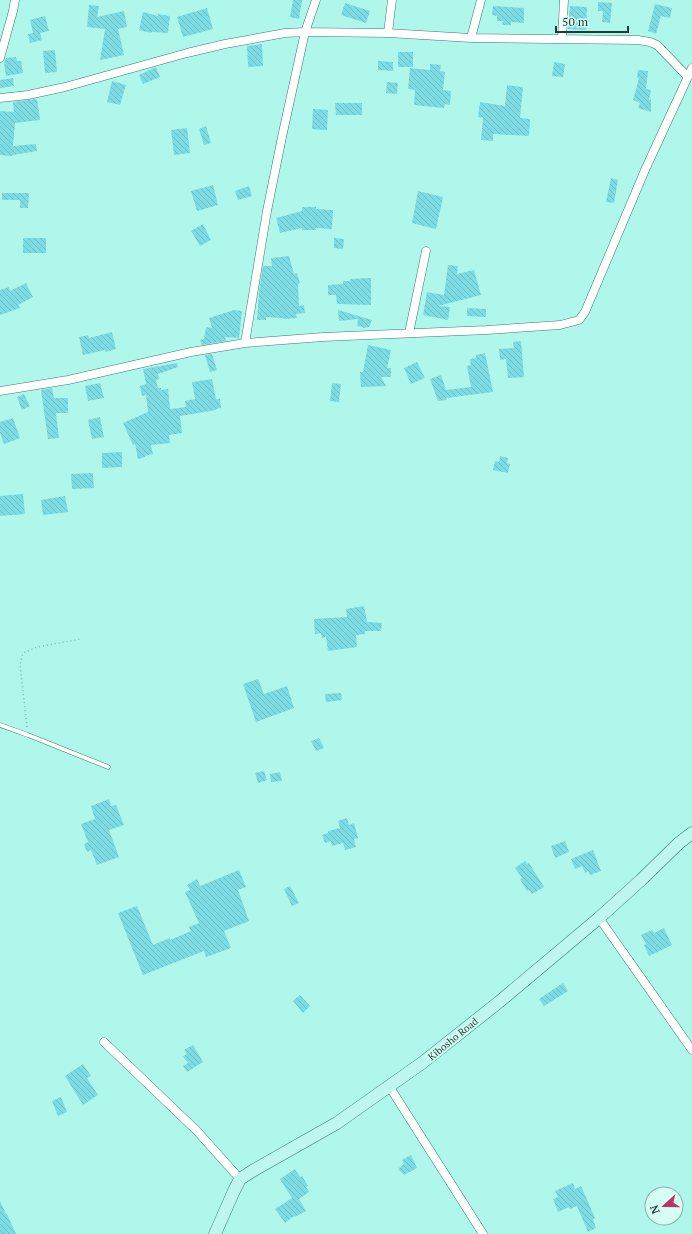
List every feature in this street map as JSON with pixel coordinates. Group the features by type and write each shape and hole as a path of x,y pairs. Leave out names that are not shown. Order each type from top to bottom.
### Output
{"main road":[{"name":"Kibosho Road","path":"215,1234 233,1192 240,1180 261,1166 337,1123 422,1063 499,1002 599,918 679,843 692,833"}],"street":[{"path":"0,58 16,0"},
{"path":"245,343 267,211 305,32 316,0"},
{"path":"388,33 392,0"},
{"path":"471,38 481,0"},
{"path":"562,39 564,0"},
{"path":"0,98 28,95 65,87 225,44 285,33 305,32 388,33 471,38 638,40 657,45 688,77"},
{"path":"0,391 68,380 191,352 245,343 323,337 487,330 560,325 579,320 586,312 645,170 692,68"},
{"path":"409,333 426,251"},
{"path":"599,918 692,1050"},
{"path":"104,1042 197,1131 240,1180"},
{"path":"389,1086 483,1234"}],"lane":[{"path":"0,725 108,767"}],"path":[{"path":"28,735 20,665 24,653 37,647 81,639"}],"building":[{"path":"293,0 302,0 299,19 290,17"},
{"path":"598,2 612,3 610,23 602,22 603,11 598,11"},
{"path":"345,3 370,11 366,23 341,15"},
{"path":"655,4 672,8 670,18 661,16 656,34 648,31"},
{"path":"89,5 99,6 97,17 124,11 127,27 118,29 124,55 100,60 105,29 87,27"},
{"path":"493,6 524,8 524,23 511,22 511,25 502,25 503,21 497,21 497,16 492,15"},
{"path":"570,6 587,7 586,30 568,29"},
{"path":"207,8 213,29 183,37 177,17"},
{"path":"143,12 158,16 158,14 170,16 168,33 151,33 139,30"},
{"path":"45,16 49,31 40,33 42,40 30,43 28,34 33,33 30,20"},
{"path":"262,44 263,66 248,67 247,46"},
{"path":"55,50 57,72 45,73 43,51"},
{"path":"398,52 413,52 413,67 398,67"},
{"path":"16,57 17,61 21,61 23,73 6,76 4,62 6,58"},
{"path":"378,61 393,62 393,71 378,70"},
{"path":"554,62 565,64 563,77 552,76"},
{"path":"430,64 441,65 440,71 445,72 443,90 451,91 450,105 445,104 444,108 414,105 415,90 408,89 410,68 430,70"},
{"path":"156,67 160,77 143,84 139,75"},
{"path":"638,70 648,71 646,89 651,90 649,100 651,99 651,112 638,108 640,103 633,100 639,78 637,78"},
{"path":"13,78 14,86 0,88 0,80"},
{"path":"112,81 126,85 120,105 107,102"},
{"path":"387,82 398,83 397,94 386,93"},
{"path":"507,85 523,87 520,118 530,119 529,136 493,134 493,141 481,140 483,118 478,117 480,102 505,106"},
{"path":"37,99 40,120 15,123 13,146 36,144 37,151 12,156 0,155 0,111 14,112 13,102"},
{"path":"335,103 362,103 362,115 336,115"},
{"path":"313,109 328,110 327,130 312,129"},
{"path":"206,126 211,143 204,145 199,129"},
{"path":"187,128 190,153 174,155 171,130"},
{"path":"611,178 618,180 614,203 606,202"},
{"path":"213,185 218,205 197,211 191,191"},
{"path":"249,186 252,196 238,200 235,191"},
{"path":"418,191 443,197 436,229 412,223"},
{"path":"2,193 29,193 28,208 20,208 20,200 2,200"},
{"path":"302,207 316,207 316,209 333,210 332,229 316,228 316,230 302,230 302,228 280,233 276,218 302,211"},
{"path":"203,224 211,240 200,246 191,231"},
{"path":"23,238 46,238 46,253 23,253"},
{"path":"334,238 344,239 343,249 334,248"},
{"path":"289,256 294,274 297,273 300,283 298,284 299,306 304,305 305,313 296,314 297,318 284,319 266,317 266,320 257,320 263,266 272,266 271,258"},
{"path":"448,265 458,266 457,274 474,270 481,295 438,306 450,307 448,320 423,315 427,292 444,295"},
{"path":"371,278 371,305 337,304 336,295 328,295 328,285 343,284 343,281 350,281 350,279"},
{"path":"26,283 33,297 18,305 20,308 0,315 0,290 9,287 10,291"},
{"path":"467,308 486,309 486,317 467,316"},
{"path":"234,310 242,311 239,338 225,337 226,341 202,345 200,340 204,339 206,327 212,328 209,318"},
{"path":"338,310 372,320 369,327 363,328 357,326 358,319 339,321"},
{"path":"112,332 116,349 83,355 79,337 88,335 89,338"},
{"path":"521,341 524,377 508,378 506,359 500,360 499,349 514,348 513,342"},
{"path":"368,345 391,350 387,368 391,368 391,377 381,377 386,386 361,387 360,372 363,372"},
{"path":"485,353 493,392 446,398 447,400 438,401 430,379 441,375 446,390 471,387 467,366 471,365 470,359 476,358 476,355"},
{"path":"212,354 217,370 210,372 205,355"},
{"path":"417,362 425,378 411,384 404,368"},
{"path":"177,363 178,367 158,374 159,379 156,380 158,388 161,388 161,390 168,389 170,409 186,407 185,401 195,399 192,382 212,379 216,399 220,399 221,408 180,416 182,433 169,435 170,443 151,445 153,454 138,459 135,444 133,445 123,423 148,412 146,395 142,396 140,386 146,384 143,369"},
{"path":"100,383 104,398 88,401 85,386"},
{"path":"332,383 341,384 339,402 330,401"},
{"path":"52,388 54,398 68,398 68,413 56,413 59,438 48,439 41,390"},
{"path":"24,394 30,406 22,410 17,397"},
{"path":"100,417 104,437 92,439 88,420"},
{"path":"13,418 20,438 4,444 0,433 0,422"},
{"path":"122,452 122,467 102,468 102,453"},
{"path":"500,456 508,458 507,463 510,464 508,473 493,470 495,461 499,462"},
{"path":"93,473 94,488 72,489 71,474"},
{"path":"23,494 25,514 0,516 0,496"},
{"path":"65,496 68,512 43,515 41,500"},
{"path":"364,606 367,622 382,623 381,631 365,631 365,634 356,635 357,647 328,651 326,637 322,638 321,633 315,634 314,619 347,617 346,609"},
{"path":"258,679 264,694 287,686 294,708 256,722 243,684"},
{"path":"341,693 342,700 326,702 325,694"},
{"path":"319,738 324,748 316,751 311,741"},
{"path":"264,771 267,780 258,783 255,773"},
{"path":"280,772 282,781 271,782 270,774"},
{"path":"109,799 111,806 116,805 124,825 109,830 119,857 97,865 91,850 87,852 84,844 88,842 81,824 95,819 91,806"},
{"path":"347,818 349,825 354,823 358,838 354,839 356,847 345,850 343,843 332,846 331,841 325,843 322,835 328,833 328,831 340,828 338,821"},
{"path":"565,841 569,852 555,858 551,846"},
{"path":"593,850 601,871 590,875 588,871 585,873 582,866 575,869 571,859"},
{"path":"525,861 527,864 529,863 544,887 532,894 529,890 527,891 520,879 522,878 515,868"},
{"path":"239,870 246,887 238,890 249,921 224,931 231,948 206,957 204,951 143,975 118,913 137,906 153,945 170,938 170,940 191,931 189,927 199,923 185,892 190,890 187,885 197,879 200,886"},
{"path":"290,886 299,903 292,906 284,889"},
{"path":"664,928 672,945 649,956 644,945 646,944 641,935 652,930 654,933"},
{"path":"563,983 568,991 544,1006 539,999"},
{"path":"300,995 310,1006 303,1013 293,1001"},
{"path":"193,1045 203,1062 187,1072 183,1066 188,1063 183,1056 187,1054 184,1050"},
{"path":"83,1064 91,1076 87,1078 98,1095 83,1105 65,1076"},
{"path":"61,1097 67,1112 58,1116 52,1101"},
{"path":"411,1155 417,1168 404,1175 398,1169 404,1164 402,1160"},
{"path":"295,1169 300,1177 302,1176 308,1186 306,1187 309,1192 299,1199 306,1211 295,1217 294,1216 285,1223 275,1209 292,1198 280,1179"},
{"path":"573,1183 575,1189 581,1186 595,1218 593,1219 596,1228 588,1232 577,1206 570,1209 569,1207 558,1212 553,1199 558,1197 555,1191"},
{"path":"0,1201 7,1214 16,1234 0,1234"}]}
